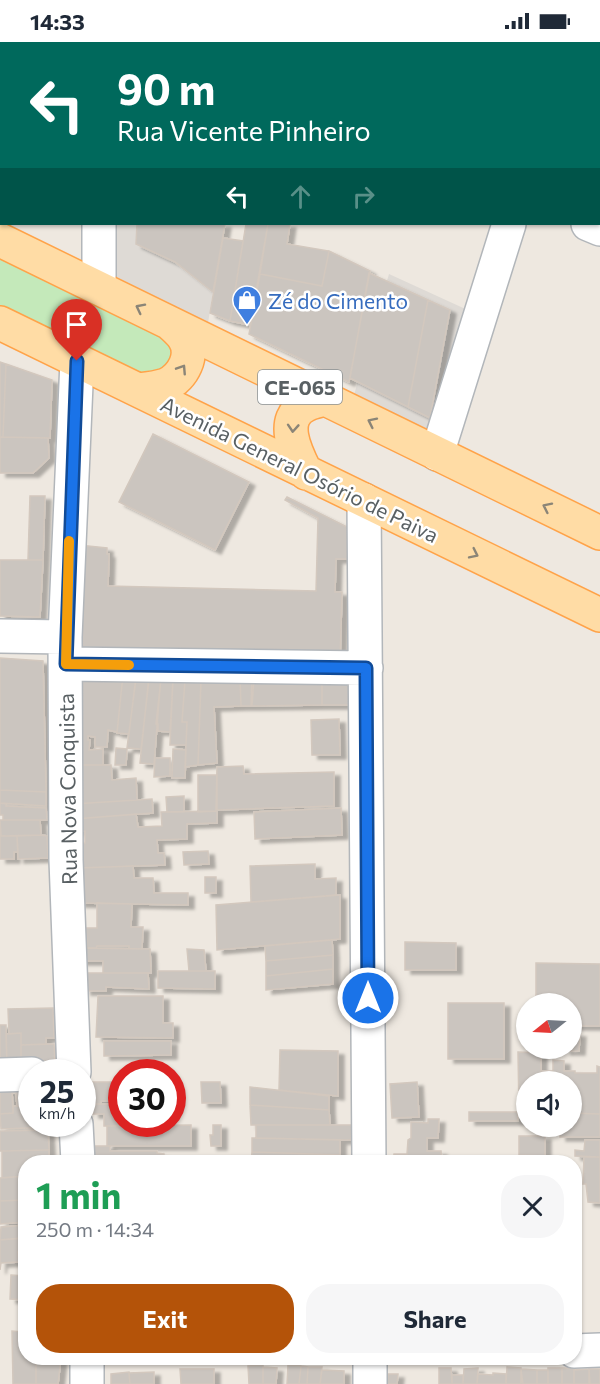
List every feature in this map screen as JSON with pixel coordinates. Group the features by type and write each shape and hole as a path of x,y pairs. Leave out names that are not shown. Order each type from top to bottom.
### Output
{"main road":[{"name":"CE-065","path":"2,237 171,324 600,533"},
{"name":"Avenida General Osório de Paiva","path":"0,323 600,615"},
{"path":"138,390 168,384 183,371 188,361 189,350 184,338 171,324"},
{"path":"306,473 296,453 290,429 299,410 305,405 324,399"}],"street":[{"path":"99,225 99,287"},
{"path":"437,454 509,225"},
{"name":"Rua Nova Conquista","path":"74,1059 66,860 65,651 77,361"},
{"path":"364,500 369,1155"},
{"path":"0,636 65,651 366,668"},
{"path":"0,1075 18,1074"},
{"path":"77,1137 78,1155"},
{"path":"582,1351 600,1350"},
{"path":"87,1365 87,1384"},
{"path":"370,1365 370,1384"}],"shaded area":[{"path":"108,225 224,225 208,323 108,275"},
{"path":"389,274 472,312 433,433 354,395"}],"green space":[{"path":"0,258 171,341 178,359 147,378 0,305"}],"building":[{"path":"137,225 225,225 213,292 175,262 136,244"},
{"path":"246,225 268,225 250,325 230,321"},
{"path":"268,225 290,225 287,244 329,251 322,286 260,274"},
{"path":"223,238 243,241 230,321 210,313"},
{"path":"329,251 370,271 349,382 249,334 260,274 322,286"},
{"path":"369,273 428,300 408,407 350,378"},
{"path":"428,300 450,310 430,418 408,407"},
{"path":"0,362 6,364 3,437 0,437"},
{"path":"6,364 52,380 50,438 3,437"},
{"path":"153,434 249,482 215,550 119,502"},
{"path":"0,437 48,438 49,458 33,473 0,473"},
{"path":"30,496 45,496 43,560 28,560"},
{"path":"287,497 347,527 347,559 336,559 335,592 342,592 340,662 75,656 79,545 107,548 107,554 109,554 108,586 316,591 318,518 285,500"},
{"path":"0,560 43,560 40,617 0,616"},
{"path":"0,658 43,661 46,792 0,790"},
{"path":"123,675 136,676 129,734 117,733"},
{"path":"123,675 117,732 108,730 107,747 95,747 95,737 88,736 89,750 103,749 103,765 73,765 74,676"},
{"path":"149,676 161,676 154,764 140,763"},
{"path":"322,677 322,705 252,706 254,678"},
{"path":"322,677 349,679 349,705 322,705"},
{"path":"240,678 241,706 214,707 217,763 198,765 201,679"},
{"path":"240,678 252,678 251,706 241,706"},
{"path":"136,679 149,680 141,749 127,748"},
{"path":"161,679 173,679 170,732 158,731 158,724 156,724"},
{"path":"173,679 185,680 182,722 187,722 186,745 170,745"},
{"path":"185,680 201,681 198,765 185,767 187,722 182,722"},
{"path":"339,719 340,755 312,755 311,720"},
{"path":"116,748 127,749 126,765 115,765"},
{"path":"173,749 186,750 185,778 172,778"},
{"path":"155,758 170,758 170,776 154,777"},
{"path":"73,765 111,765 112,780 136,778 137,800 74,804"},
{"path":"243,766 244,774 334,772 334,806 216,810 217,767"},
{"path":"198,775 217,775 217,811 198,812"},
{"path":"0,790 46,792 46,806 0,803"},
{"path":"184,796 184,812 167,812 166,797"},
{"path":"152,799 153,813 75,819 74,804"},
{"path":"0,803 6,806 46,808 47,820 3,820 3,815 0,815"},
{"path":"341,808 342,835 255,839 254,812"},
{"path":"217,811 217,823 187,824 187,839 157,840 158,853 164,853 165,865 79,868 78,844 85,843 85,831 76,832 75,819 136,814 138,827 162,826 161,812"},
{"path":"0,820 40,820 41,835 1,836"},
{"path":"0,832 1,836 17,836 18,852 14,852 14,859 0,859"},
{"path":"17,836 47,836 48,858 18,859"},
{"path":"208,851 209,864 184,865 183,852"},
{"path":"315,864 315,879 336,878 336,895 251,902 250,866"},
{"path":"133,866 134,878 153,878 154,893 188,893 188,905 79,903 78,868"},
{"path":"205,877 216,877 216,893 205,893"},
{"path":"340,895 340,939 217,950 216,905"},
{"path":"97,903 132,904 131,927 143,927 142,949 129,949 129,946 87,948 86,928 97,928"},
{"path":"332,940 333,955 266,961 265,946"},
{"path":"405,942 456,943 456,970 405,970"},
{"path":"77,948 150,949 151,973 103,973 103,961 78,961"},
{"path":"187,949 204,950 206,971 189,971"},
{"path":"333,955 333,969 266,976 266,961"},
{"path":"536,963 600,964 600,1026 582,1026 582,993 536,993"},
{"path":"333,969 333,984 266,990 266,976"},
{"path":"158,971 215,971 215,989 158,988"},
{"path":"84,973 148,973 149,989 106,987 106,991 85,991"},
{"path":"98,996 163,996 163,1023 173,1023 173,1038 96,1037"},
{"path":"448,1003 504,1003 504,1059 448,1059"},
{"path":"53,1008 54,1038 46,1038 46,1044 21,1045 21,1033 9,1034 8,1009"},
{"path":"0,1025 6,1025 7,1066 0,1066"},
{"path":"21,1033 21,1059 18,1059 18,1065 7,1066 6,1034"},
{"path":"104,1041 171,1041 171,1055 104,1056"},
{"path":"54,1044 55,1059 21,1059 21,1045"},
{"path":"280,1050 338,1051 338,1096 279,1090"},
{"path":"518,1059 541,1059 541,1071 518,1071"},
{"path":"553,1060 564,1061 564,1071 553,1071"},
{"path":"597,1066 600,1067 600,1114 582,1113 582,1073 597,1073"},
{"path":"96,1082 108,1082 108,1101 101,1101 101,1104 96,1104"},
{"path":"201,1082 220,1082 221,1103 202,1103"},
{"path":"417,1082 419,1117 392,1118 390,1084"},
{"path":"250,1087 329,1096 329,1110 250,1105"},
{"path":"18,1088 18,1106 16,1093 12,1093 12,1089"},
{"path":"12,1089 13,1113 0,1114 0,1090"},
{"path":"96,1104 108,1104 108,1126 104,1126 104,1114 96,1114"},
{"path":"250,1105 329,1110 330,1125 251,1125"},
{"path":"13,1106 18,1106 18,1128 1,1129 0,1114 13,1113"},
{"path":"469,1112 516,1112 516,1121 469,1121"},
{"path":"582,1113 600,1114 600,1137 582,1137"},
{"path":"428,1119 439,1119 438,1138 427,1138 427,1151 441,1151 441,1155 394,1155 407,1154 408,1140 411,1138 411,1122 428,1123"},
{"path":"186,1125 191,1125 191,1146 107,1146 107,1126 108,1137 186,1137"},
{"path":"213,1125 221,1125 221,1146 211,1146 210,1135 213,1135"},
{"path":"256,1125 352,1125 351,1140 256,1138"},
{"path":"0,1131 18,1131 18,1137 48,1137 49,1150 0,1151"},
{"path":"519,1137 545,1137 545,1155 519,1155"},
{"path":"252,1138 340,1140 340,1155 252,1152"},
{"path":"585,1140 600,1140 600,1157 575,1155 575,1150 584,1151"},
{"path":"88,1146 110,1146 110,1151 157,1151 157,1153 164,1154 164,1155 89,1155"},
{"path":"49,1150 49,1155 18,1155 18,1177 2,1178 2,1151"},
{"path":"252,1152 340,1155 252,1155"},
{"path":"584,1157 600,1157 600,1203 588,1202 586,1184 583,1184"},
{"path":"18,1177 18,1200 0,1201 0,1178"},
{"path":"18,1200 18,1223 0,1224 0,1201"},
{"path":"18,1226 18,1239 0,1240 1,1227"},
{"path":"18,1238 18,1262 1,1263 0,1270 0,1240"},
{"path":"11,1275 18,1276 18,1300 10,1299"},
{"path":"12,1331 18,1332 18,1365 36,1365 36,1384 13,1384"},
{"path":"36,1365 60,1365 58,1384 36,1384"},
{"path":"263,1365 263,1384 249,1384 248,1366"},
{"path":"288,1365 301,1366 299,1384 287,1384"},
{"path":"301,1366 308,1367 307,1384 299,1384"},
{"path":"263,1367 277,1368 276,1384 263,1384"},
{"path":"308,1367 322,1367 320,1384 307,1384"},
{"path":"507,1367 521,1368 521,1384 506,1384"},
{"path":"439,1368 451,1368 452,1384 439,1384"},
{"path":"478,1368 477,1384 463,1384 464,1369"},
{"path":"548,1368 562,1368 562,1384 548,1384"},
{"path":"562,1368 574,1368 574,1384 562,1384"},
{"path":"180,1369 214,1369 214,1384 181,1384"},
{"path":"521,1369 537,1370 537,1384 523,1384"},
{"path":"589,1369 600,1369 600,1384 590,1384"},
{"path":"589,1369 589,1384 574,1384 574,1370"},
{"path":"322,1370 344,1371 344,1384 320,1384"},
{"path":"537,1370 548,1370 548,1384 537,1384"},
{"path":"129,1372 130,1384 111,1384 111,1374"},
{"path":"154,1372 154,1384 130,1384 129,1373"},
{"path":"493,1373 506,1374 506,1384 477,1384 478,1374 493,1375"},
{"path":"388,1374 398,1374 397,1384 387,1384"},
{"path":"452,1375 463,1375 463,1384 452,1384"}],"slow traffic":[{"path":"69,541 66,664 129,665"}],"place":[{"name":"Zé do Cimento","path":"247,326"}],"route":[{"path":"77,361 65,637 66,664 366,668 368,998"}]}
